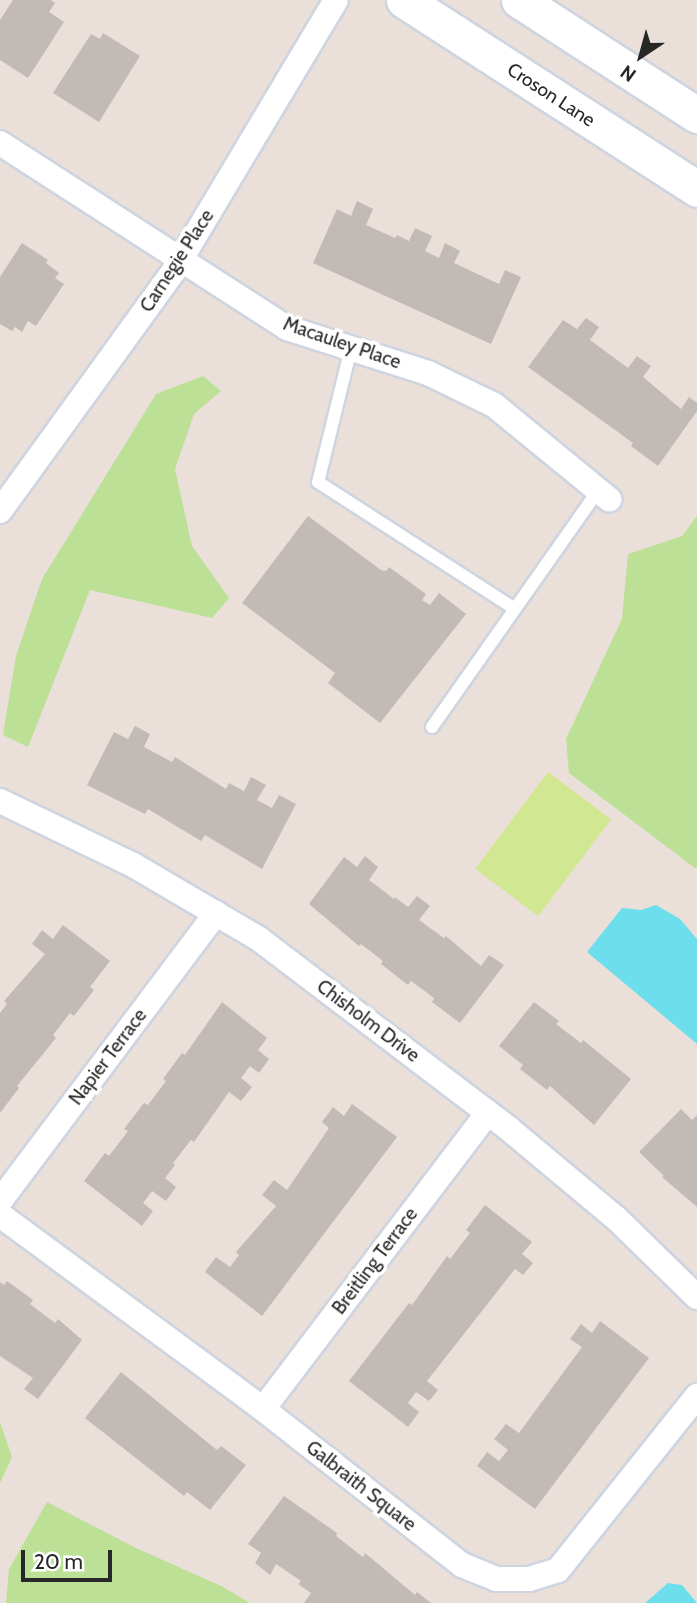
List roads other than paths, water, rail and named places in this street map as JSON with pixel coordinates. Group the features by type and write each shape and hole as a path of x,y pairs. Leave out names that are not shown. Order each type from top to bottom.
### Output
{"main road":[{"name":"Croson Lane","path":"404,0 697,189"},
{"path":"519,0 697,115"}],"street":[{"name":"Carnegie Place","path":"0,511 181,259 336,0"},
{"name":"Macauley Place","path":"0,143 287,328 428,373 494,405 604,495"},
{"name":"Chisholm Drive","path":"0,801 133,865 259,939 488,1113 616,1218 697,1297"},
{"name":"Napier Terrace","path":"0,1201 216,913"},
{"name":"Breitling Terrace","path":"263,1409 488,1113"},
{"name":"Galbraith Square","path":"0,1215 263,1409 461,1565 496,1579 529,1579 558,1570 697,1396"}],"lane":[{"path":"351,348 318,482 515,609"},
{"path":"432,727 515,609 604,495"}],"water":[{"path":"656,905 680,919 697,939 697,1044 587,952 622,908 641,910"},
{"path":"668,1583 682,1585 697,1603 645,1603"}]}
